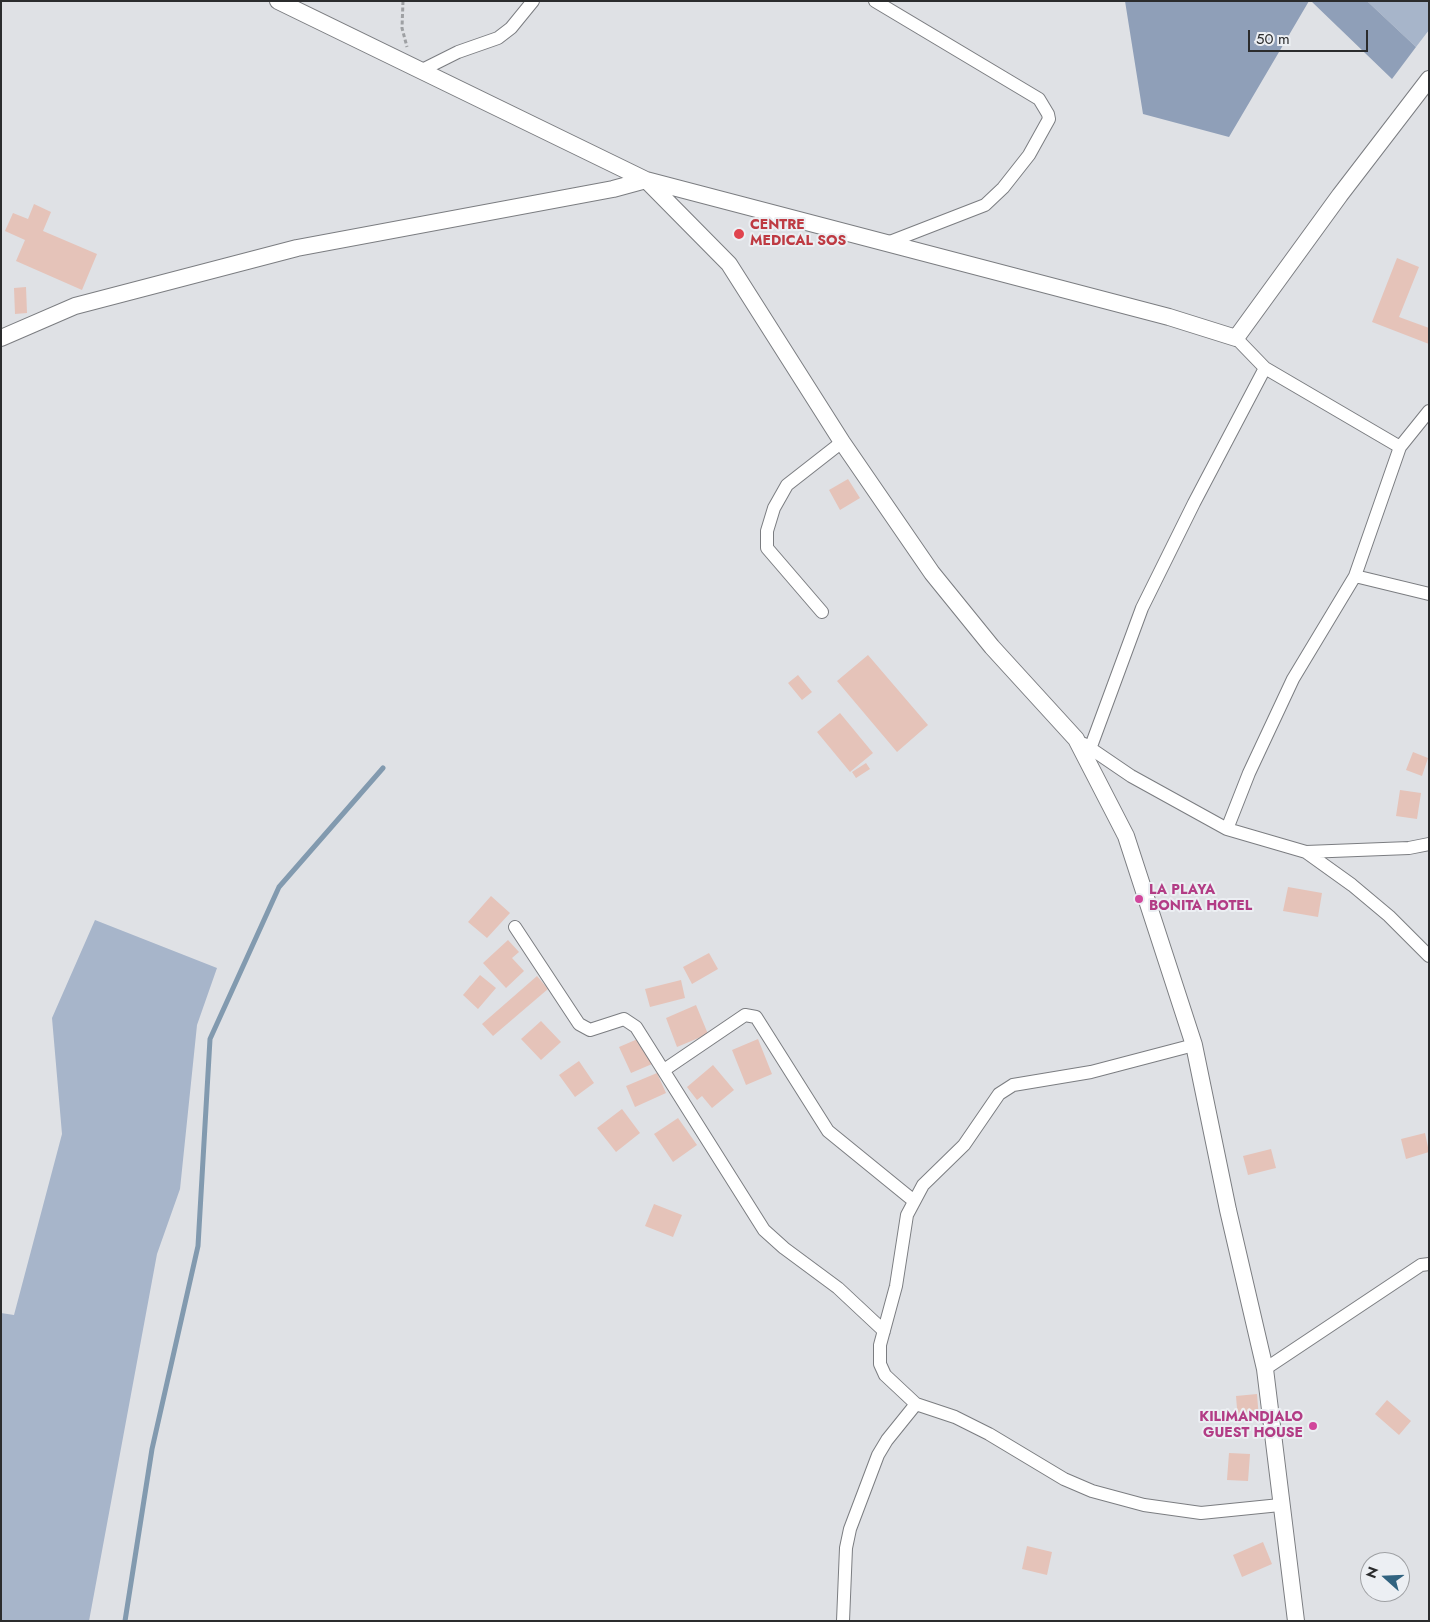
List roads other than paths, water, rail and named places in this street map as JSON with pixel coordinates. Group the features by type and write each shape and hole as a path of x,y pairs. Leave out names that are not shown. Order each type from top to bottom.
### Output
{"street":[{"path":"278,1 646,180 1169,317 1236,338 1265,368 1400,447"},
{"path":"417,68 498,38 511,28 533,1"},
{"path":"875,1 1039,99 1049,119 1030,155 1003,188 984,205 888,243"},
{"path":"1236,338 1340,195 1429,79"},
{"path":"1,338 75,306 297,248 587,192 613,189 646,180"},
{"path":"646,180 729,264 842,442 932,573 992,647 1076,739 1131,776 1227,829 1306,852 1409,848 1429,844"},
{"path":"1090,749 1150,590 1265,368"},
{"path":"1227,829 1248,773 1293,679 1355,576 1400,447 1429,411"},
{"path":"822,612 767,548 767,531 774,508 787,485 842,442"},
{"path":"1355,576 1429,594"},
{"path":"1076,739 1126,836 1194,1045 1228,1210 1265,1369 1280,1505 1296,1621"},
{"path":"1306,852 1352,885 1389,916 1429,956"},
{"path":"515,927 579,1024 590,1030 624,1019 630,1022 644,1036 764,1230 784,1248 838,1288 884,1332"},
{"path":"664,1070 745,1015 756,1017 828,1131 914,1201"},
{"path":"1194,1045 1091,1072 1006,1088 964,1145 923,1185 907,1215 896,1286 884,1332 880,1364 885,1375 916,1404 955,1417 989,1434 1064,1479 1113,1498 1144,1505 1201,1513 1280,1505"},
{"path":"1265,1369 1421,1265 1429,1264"},
{"path":"843,1621 846,1548 850,1529 878,1455 916,1404"}],"waterway":[{"path":"125,1621 152,1449 198,1246 210,1039 279,887 383,768"}],"place":[{"name":"CENTRE MEDICAL SOS","path":"739,234"},
{"name":"LA PLAYA BONITA HOTEL","path":"1139,899"},
{"name":"KILIMANDJALO GUEST HOUSE","path":"1313,1426"}]}
